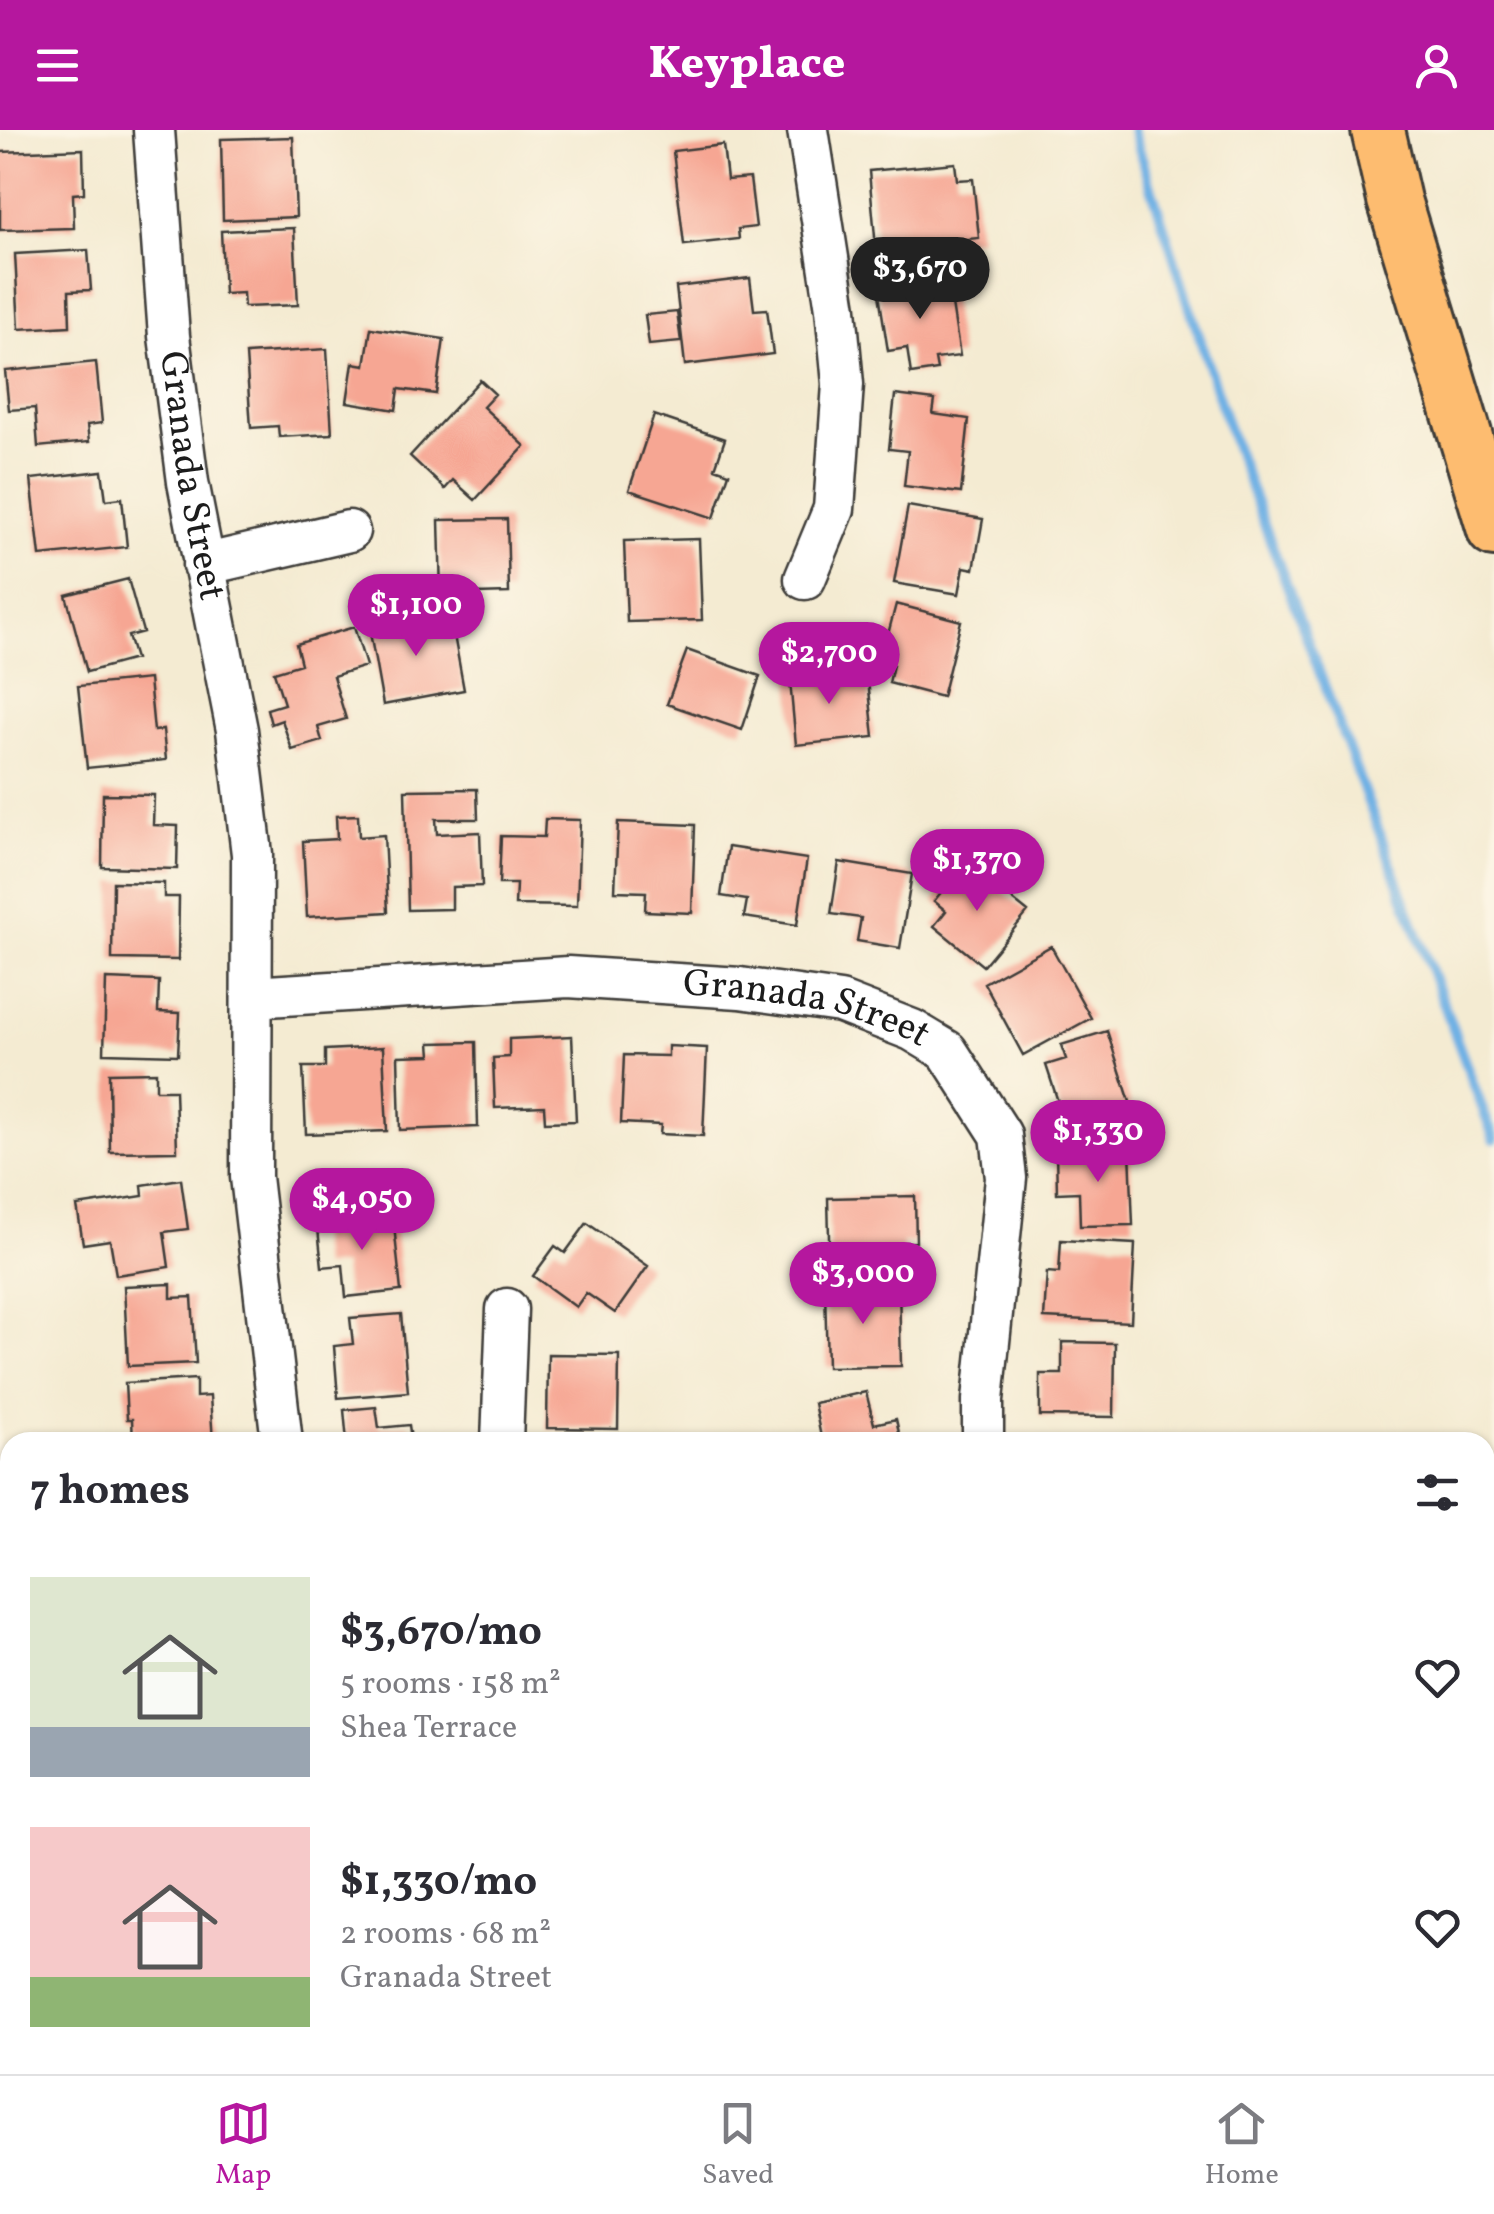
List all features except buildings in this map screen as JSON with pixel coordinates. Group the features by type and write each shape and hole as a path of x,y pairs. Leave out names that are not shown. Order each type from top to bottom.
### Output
{"main road":[{"path":"1378,130 1394,200 1494,530"}],"street":[{"name":"Granada Street","path":"154,130 169,336 188,482 237,730 252,854 251,1177 281,1432"},
{"path":"805,579 834,508 842,384 836,309 808,130"},
{"path":"204,565 349,532"},
{"name":"Granada Street","path":"252,997 568,977 740,988 840,1002 912,1030 948,1051 1001,1134 1006,1178 982,1400 983,1432"},
{"path":"502,1432 507,1310"}],"waterway":[{"path":"1133,130 1230,433 1494,1139"}]}
